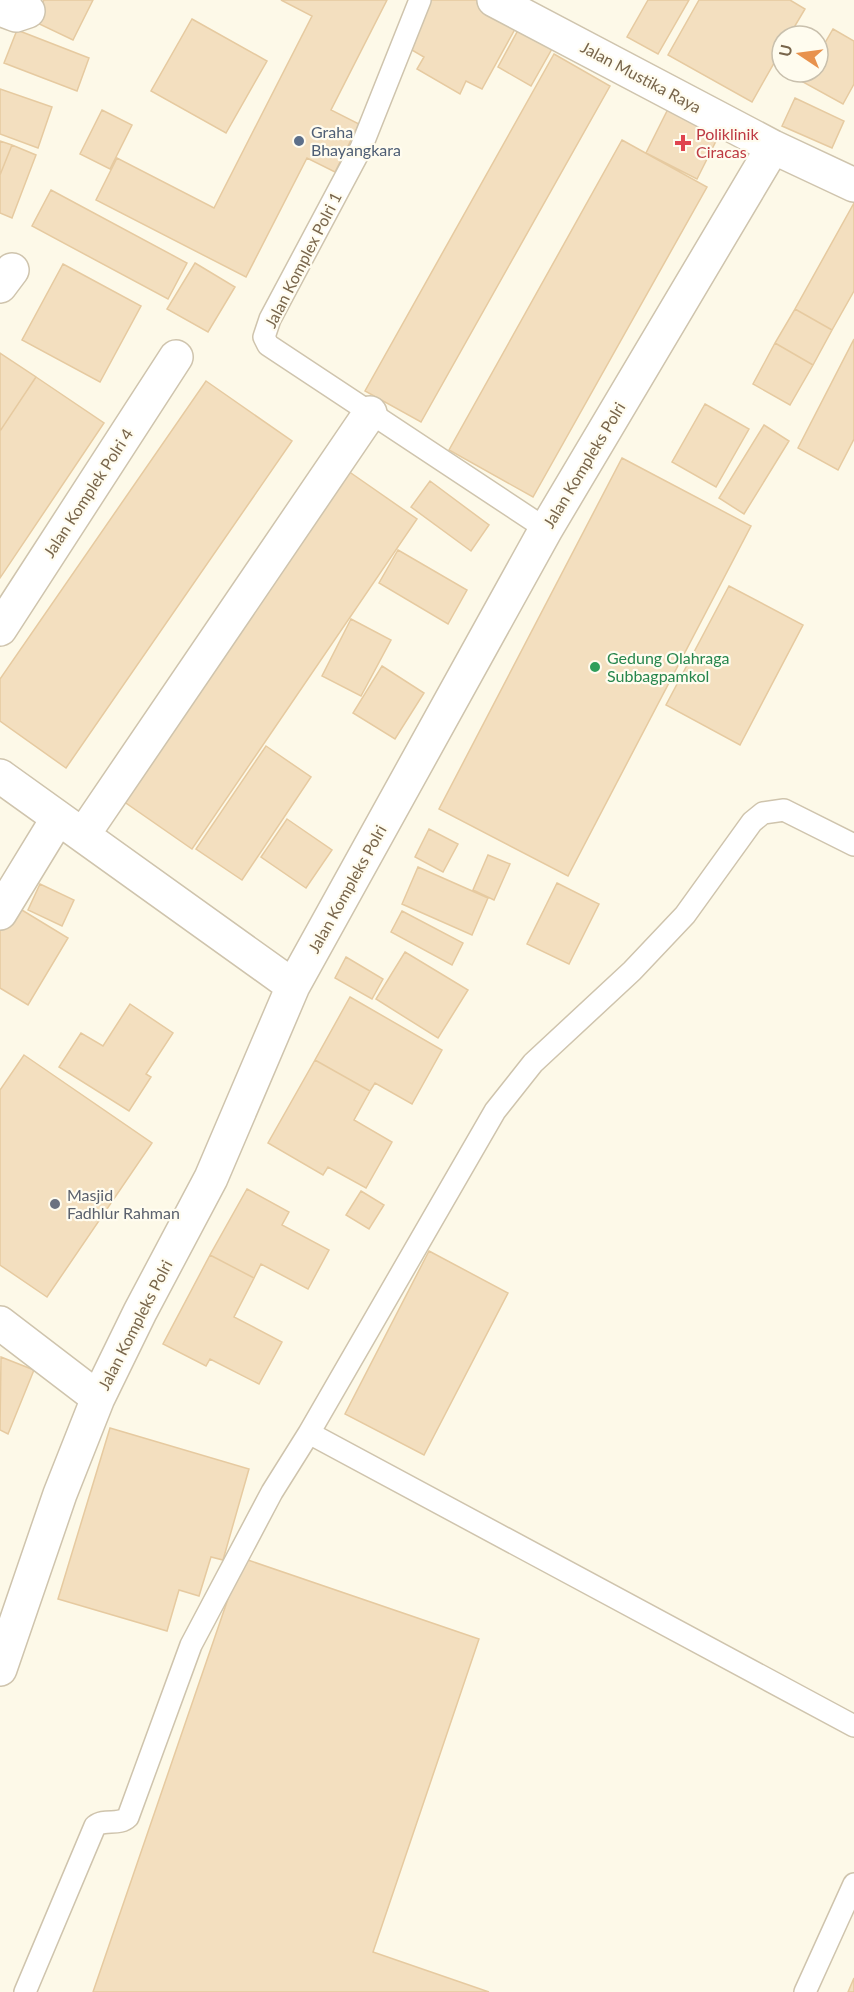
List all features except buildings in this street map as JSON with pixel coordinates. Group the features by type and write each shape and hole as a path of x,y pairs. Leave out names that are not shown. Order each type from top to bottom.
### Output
{"street":[{"name":"Jalan Mustika Raya","path":"494,0 773,147 854,185"},
{"name":"Jalan Kompleks Polri","path":"0,1669 9,1615 98,1398 140,1312 211,1178 293,986 546,529 773,147"},
{"name":"Jalan Komplek Polri 4","path":"0,628 176,357"},
{"path":"0,914 70,826 370,413"},
{"path":"0,776 293,986"},
{"path":"0,1323 98,1398"}],"lane":[{"name":"Jalan Komplex Polri 1","path":"420,0 361,148 270,319 264,338 267,345 546,529"},
{"path":"26,1992 95,1826 104,1822 122,1821 128,1817 191,1645 272,1492 309,1433 495,1111 533,1063 632,971 685,915 752,822 763,813 784,810 854,845"},
{"path":"309,1433 854,1726"},
{"path":"805,1992 854,1884"}],"place":[{"name":"Graha Bhayangkara","path":"299,141"},
{"name":"Poliklinik Ciracas","path":"683,143"},
{"name":"Gedung Olahraga Subbagpamkol","path":"595,667"},
{"name":"Masjid Fadhlur Rahman","path":"55,1204"}]}
